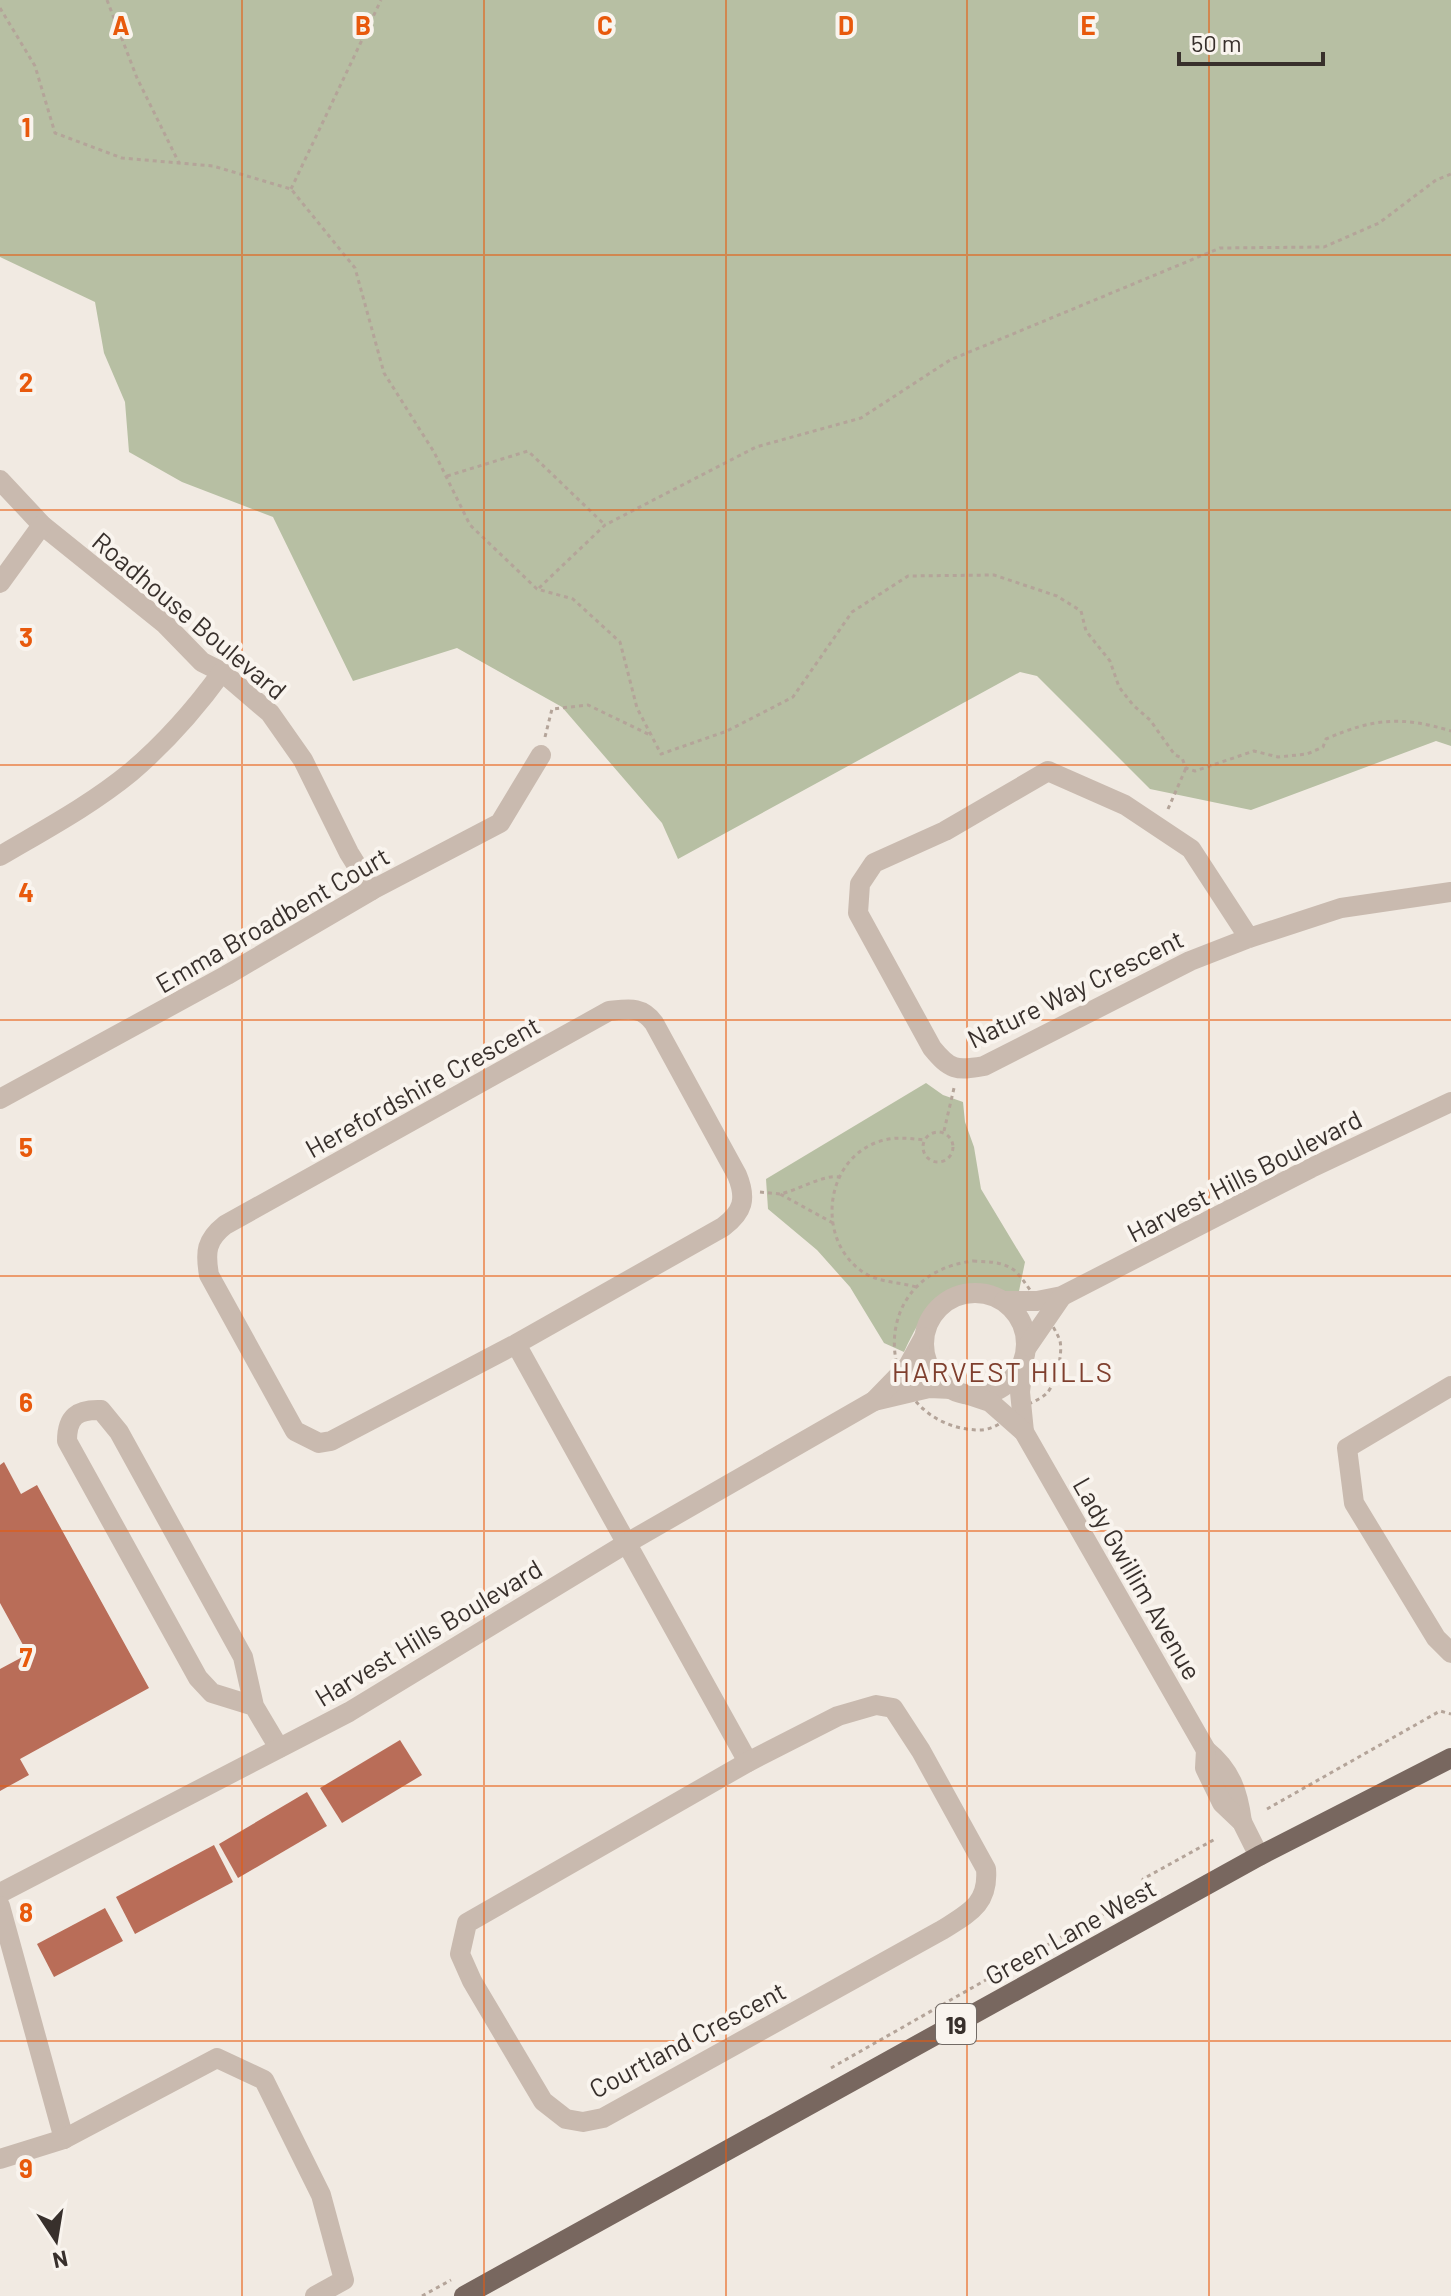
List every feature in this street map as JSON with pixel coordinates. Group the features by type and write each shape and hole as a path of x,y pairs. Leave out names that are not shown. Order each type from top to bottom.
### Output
{"main road":[{"name":"Green Lane West","path":"464,2296 1259,1856 1451,1758"}],"street":[{"name":"Roadhouse Boulevard","path":"0,480 42,525 165,624 202,662 222,672 270,713 303,760 349,853 372,890"},
{"path":"0,583 42,525"},
{"path":"0,856 130,773 200,702 222,672"},
{"name":"Emma Broadbent Court","path":"0,1099 227,975 372,890 500,823 541,755"},
{"name":"Nature Way Crescent","path":"1249,938 1191,849 1125,805 1048,771 945,831 874,863 860,884 858,913 932,1048 945,1063 958,1069 984,1066 1190,961 1249,938 1341,908 1451,892"},
{"name":"Herefordshire Crescent","path":"638,1009 654,1023 737,1175 744,1191 742,1206 723,1227 516,1344 340,1436 319,1443 295,1431 209,1275 206,1252 212,1235 225,1225 609,1011 638,1009"},
{"name":"Harvest Hills Boulevard","path":"1004,1301 1041,1309 1311,1168 1451,1102"},
{"path":"905,1384 930,1320 941,1306 956,1296 988,1294 1004,1301 1017,1313 1025,1330 1025,1356"},
{"path":"960,1392 987,1394 1003,1387 1016,1375 1041,1309"},
{"path":"924,1337 928,1364 937,1379 960,1392 1015,1412"},
{"path":"516,1344 748,1762"},
{"name":"Lady Gwillim Avenue","path":"1025,1356 1015,1412 1024,1432 1206,1750 1205,1768 1222,1803 1242,1822 1259,1856"},
{"name":"Harvest Hills Boulevard","path":"0,1893 349,1712 627,1543 905,1384 960,1392"},
{"path":"1451,1386 1347,1448 1354,1503 1436,1638 1451,1653"},
{"path":"254,1706 212,1693 198,1678 67,1441 67,1427 74,1416 89,1410 101,1410 119,1432 243,1657 254,1706 279,1748"},
{"name":"Courtland Crescent","path":"876,1705 893,1708 921,1751 986,1869 987,1885 982,1896 974,1911 942,1930 603,2118 583,2122 566,2119 543,2101 472,1981 460,1954 467,1923 748,1762 838,1716 876,1705"},
{"path":"0,1906 64,2139"},
{"path":"0,2159 64,2139 217,2058 264,2080 321,2195 344,2280 315,2296"}],"path":[{"path":"107,0 137,78 179,163"},
{"path":"291,189 381,0"},
{"path":"0,8 35,66 55,133 122,158 213,166 291,189 355,268 384,373 434,452 470,525 537,589 573,599 620,642 637,708 661,754 727,731 793,697 852,612 908,576 994,575 1057,596 1081,611 1086,631 1110,661 1119,687 1150,720 1175,755 1182,758 1186,768 1160,828"},
{"path":"537,589 605,525 756,447 861,418 950,360 1220,248 1324,247 1379,223 1436,180 1451,174"},
{"path":"446,477 528,451 605,525"},
{"path":"541,755 552,709 588,705 652,736"},
{"path":"1186,768 1195,771 1254,751 1278,757 1307,754 1323,747 1326,739 1344,731 1391,720 1411,720 1451,731"},
{"path":"944,1133 932,1133 924,1140 923,1151 934,1162 944,1161 952,1154 953,1146 944,1133 958,1069"},
{"path":"916,1287 890,1283 866,1274 847,1257 835,1235 831,1209 835,1184 852,1159 873,1144 898,1137 924,1140"},
{"path":"833,1223 780,1194 830,1175 840,1177"},
{"path":"997,1262 1017,1271 1060,1342 1052,1385 1046,1394 996,1427 979,1430 932,1418 905,1384 894,1348 895,1325 916,1287 929,1274 951,1264 997,1262"},
{"path":"1267,1809 1440,1711 1451,1714"},
{"path":"828,2070 1142,1894 1143,1879 1217,1838"},
{"path":"422,2296 462,2274"}],"green space":[{"path":"0,0 1451,0 1451,746 1436,741 1251,810 1150,789 1037,676 1020,672 678,859 662,823 562,707 457,648 353,681 273,517 182,482 129,452 125,402 104,353 95,302 0,257"},
{"path":"926,1083 943,1095 963,1102 981,1189 1025,1262 1018,1296 976,1287 946,1293 924,1315 904,1352 884,1343 850,1287 817,1250 768,1209 766,1179"}],"building":[{"path":"4,1462 21,1494 37,1485 149,1688 20,1759 29,1775 0,1791 0,1669 28,1654 0,1603 0,1465"},
{"path":"400,1740 422,1775 342,1823 320,1788"},
{"path":"307,1792 327,1826 238,1878 219,1844"},
{"path":"214,1845 233,1882 135,1934 116,1897"},
{"path":"105,1908 123,1941 54,1977 37,1944"}],"district":[{"name":"HARVEST HILLS","path":"1003,1371"}]}
